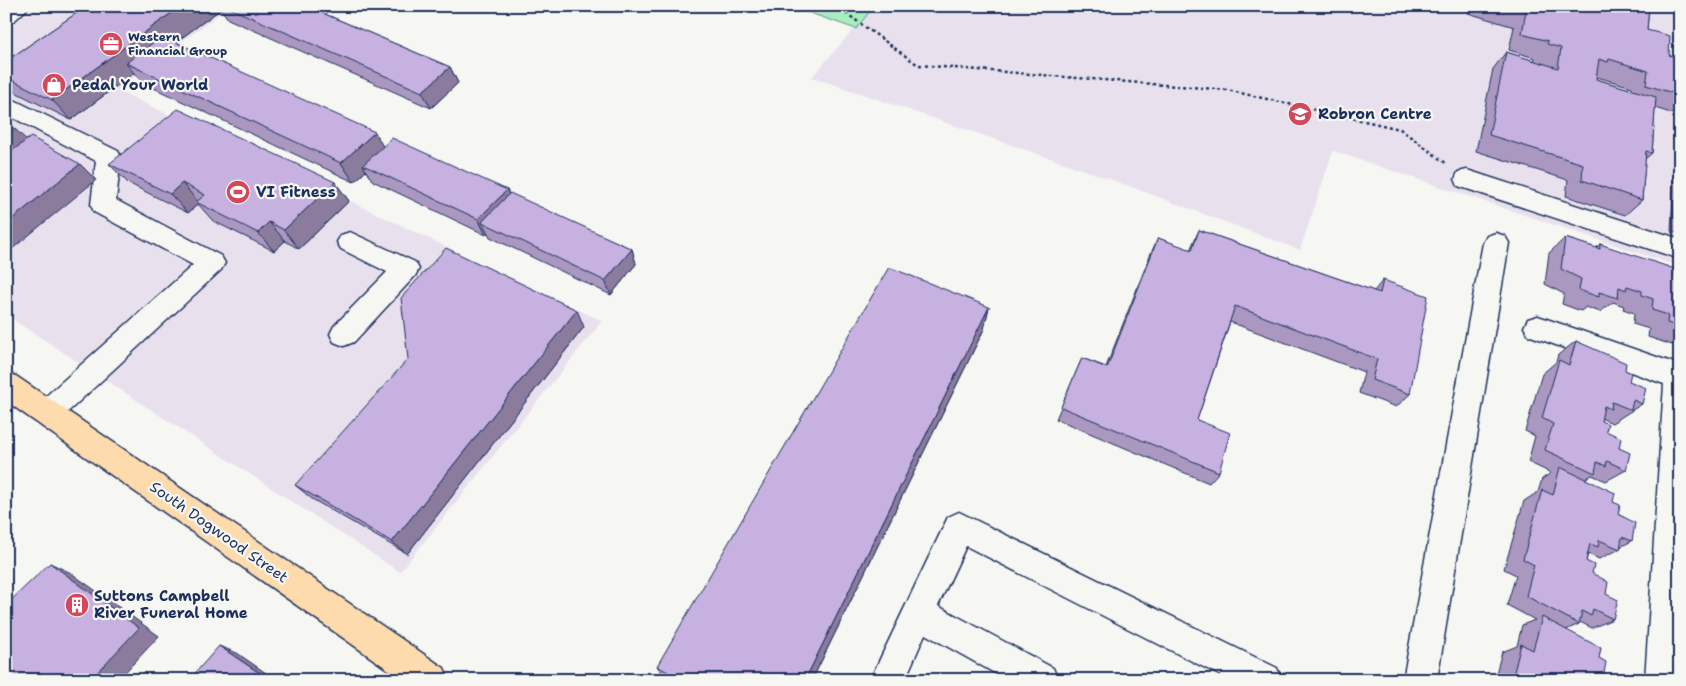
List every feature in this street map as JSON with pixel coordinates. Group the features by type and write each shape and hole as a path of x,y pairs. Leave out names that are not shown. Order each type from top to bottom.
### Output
{"main road":[{"name":"South Dogwood Street","path":"6,384 432,680"}],"lane":[{"path":"6,16 20,6"},
{"path":"6,104 109,157 103,205 212,263 47,413"},
{"path":"1467,179 1680,249"},
{"path":"344,334 406,269 350,242"},
{"path":"1420,680 1496,243"},
{"path":"1538,327 1679,377 1668,665"},
{"path":"887,680 959,526 1265,680"},
{"path":"918,612 1041,680"}],"path":[{"path":"836,6 918,65 1227,90 1400,129 1467,179"}],"shaded area":[{"path":"6,6 230,6 117,90 602,321 400,572 6,315"},
{"name":"Robron Centre","path":"874,6 1680,6 1680,267 1333,151 1300,250 1102,176 812,77"}],"green space":[{"path":"790,6 874,6 856,29"}],"building":[{"path":"87,6 181,6 52,100 6,77 6,61"},
{"path":"225,6 306,6 450,67 422,92"},
{"path":"1514,6 1649,6 1647,30 1670,36 1669,55 1680,59 1680,95 1646,85 1648,71 1609,59 1608,62 1599,59 1596,79 1656,97 1652,153 1646,151 1642,200 1582,180 1583,164 1489,135 1506,52 1558,68 1561,48 1547,44 1548,41 1522,34 1526,10"},
{"path":"162,36 375,132 341,163 126,63"},
{"name":"VI Fitness","path":"178,109 335,182 284,230 269,222 258,233 196,202 205,195 182,183 170,194 109,164"},
{"path":"6,124 15,129 6,135"},
{"path":"31,137 80,164 6,224 6,155"},
{"path":"392,138 507,190 478,219 363,165"},
{"path":"510,193 632,249 605,281 482,222"},
{"path":"1199,230 1380,293 1383,280 1428,296 1410,394 1372,380 1377,359 1235,306 1197,420 1230,433 1219,472 1061,407 1082,358 1107,368 1158,238 1192,250"},
{"path":"1565,238 1600,249 1600,244 1675,269 1675,275 1680,277 1680,327 1667,323 1668,315 1652,310 1653,299 1642,295 1642,291 1627,286 1626,290 1619,287 1618,298 1599,292 1599,297 1579,290 1581,279 1561,269"},
{"path":"446,248 577,310 392,542 295,485 408,359 401,298"},
{"path":"889,267 989,307 805,680 682,680 657,666"},
{"path":"1576,341 1626,363 1625,370 1631,373 1629,381 1646,388 1642,404 1633,400 1631,410 1612,402 1611,409 1604,406 1601,421 1608,424 1606,431 1621,438 1619,448 1630,453 1626,470 1607,461 1606,466 1597,462 1595,473 1545,450 1553,424 1542,418 1559,360 1569,365"},
{"path":"1560,467 1615,493 1613,502 1620,505 1618,514 1635,523 1632,541 1622,537 1620,549 1599,540 1598,547 1590,544 1586,561 1594,565 1592,573 1608,582 1606,594 1618,600 1613,619 1593,609 1591,616 1582,611 1579,624 1526,596 1534,565 1523,559 1542,490 1553,495"},
{"name":"Suttons Campbell River Funeral Home","path":"50,563 139,628 90,680 6,680 6,605"},
{"path":"1542,617 1601,648 1599,658 1606,662 1604,673 1616,680 1512,680 1521,644 1533,650"},
{"path":"219,646 270,680 189,680"}],"place":[{"name":"Western Financial Group","path":"111,44"},
{"name":"Pedal Your World","path":"54,85"},
{"name":"Robron Centre","path":"1300,114"},
{"name":"VI Fitness","path":"238,192"},
{"name":"Suttons Campbell River Funeral Home","path":"77,605"}]}
